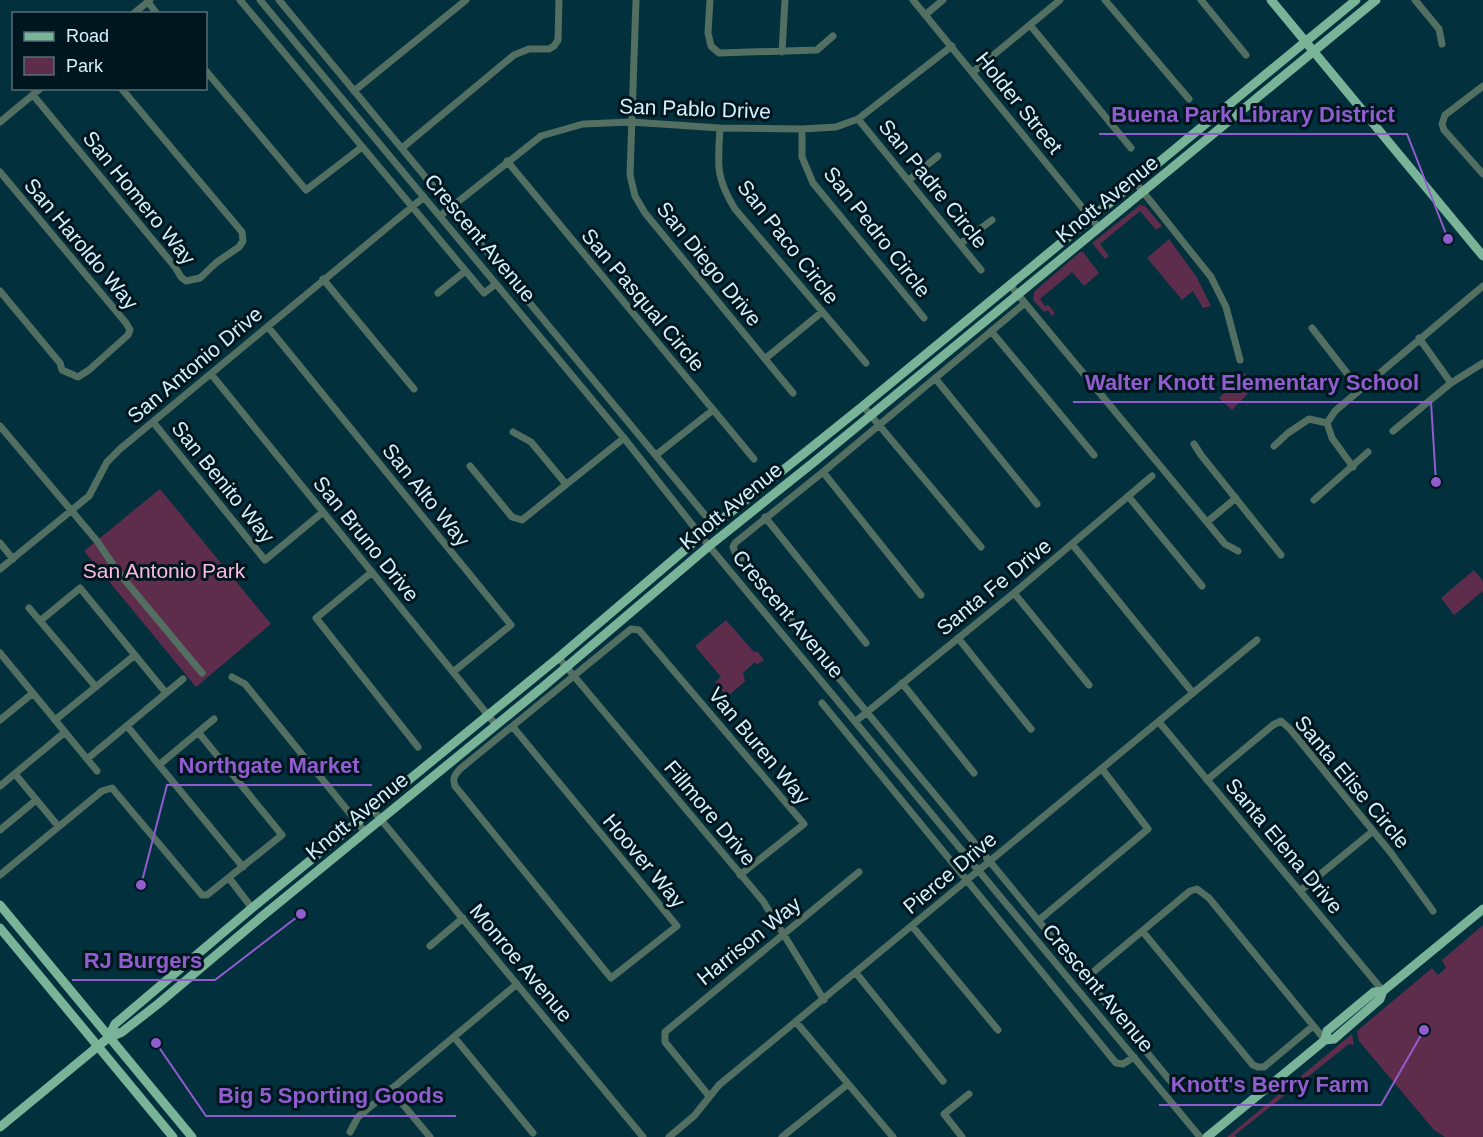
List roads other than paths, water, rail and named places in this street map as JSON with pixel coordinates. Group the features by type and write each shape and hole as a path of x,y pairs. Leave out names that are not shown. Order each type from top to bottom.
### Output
{"main road":[{"path":"1271,0 1483,256"},
{"name":"Knott Avenue","path":"108,1038 115,1024 252,908 488,715 701,536 1136,183 1356,0"},
{"name":"Knott Avenue","path":"0,1127 97,1046 122,1032 496,725 709,546 871,416 1376,0"},
{"path":"615,609 623,618"},
{"path":"0,905 192,1137"},
{"path":"252,908 260,918"},
{"path":"1207,1137 1325,1040 1327,1031 1374,992 1383,992 1483,909"},
{"path":"0,928 173,1137"}],"street":[{"path":"240,0 464,272 484,293 496,284"},
{"name":"Crescent Avenue","path":"260,0 624,438 709,546 1200,1137"},
{"path":"279,0 705,514"},
{"path":"354,91 466,0"},
{"path":"402,148 514,55 529,49 549,49 554,46 558,40 559,0"},
{"name":"San Diego Drive","path":"636,0 630,175 635,196 645,213 793,393"},
{"path":"710,0 708,33 711,46 719,52 818,50 833,36"},
{"path":"782,52 785,0"},
{"name":"Holder Street","path":"913,0 1099,228"},
{"path":"925,15 943,0"},
{"path":"973,72 1060,0"},
{"path":"1105,0 1189,99"},
{"path":"1201,0 1246,55"},
{"path":"1415,0 1439,29 1442,44"},
{"path":"135,12 149,1"},
{"path":"1030,25 1131,148"},
{"name":"San Pablo Drive","path":"440,216 541,135 583,124 631,122 720,128 836,127 858,119 952,46"},
{"path":"207,72 306,190 362,147"},
{"path":"1483,86 1449,111 1442,119 1444,130 1483,174"},
{"path":"0,122 39,90"},
{"name":"San Homero Way","path":"33,95 168,258 181,277 192,281 200,279 218,262 239,248 243,241 242,232 124,90"},
{"name":"San Padre Circle","path":"858,119 981,270"},
{"name":"San Paco Circle","path":"720,128 718,169 724,190 735,208 866,363"},
{"name":"San Pedro Circle","path":"802,129 802,157 813,183 924,318"},
{"path":"909,180 938,156"},
{"name":"San Pasqual Circle","path":"507,161 754,459"},
{"name":"San Haroldo Way","path":"0,172 126,322 130,330 126,339 78,377 62,370 60,363 0,291"},
{"path":"1136,183 1211,277 1226,307 1240,360"},
{"name":"San Antonio Drive","path":"0,569 89,496 107,462 120,449 424,197"},
{"path":"960,244 992,220"},
{"path":"438,293 464,272"},
{"path":"323,279 414,389"},
{"path":"1010,285 1225,544 1238,551"},
{"path":"1327,423 1335,411 1483,286"},
{"path":"866,644 765,517 823,472 1025,303"},
{"path":"766,358 822,312"},
{"name":"San Alto Way","path":"268,327 511,625 453,672"},
{"path":"1312,328 1360,390"},
{"path":"991,331 1094,455"},
{"path":"1419,338 1451,383"},
{"path":"1394,431 1451,383 1483,363"},
{"name":"San Bruno Drive","path":"210,374 496,725"},
{"path":"935,378 1037,504"},
{"path":"863,406 981,547"},
{"path":"656,455 713,410"},
{"path":"1274,447 1309,419 1327,423"},
{"name":"San Benito Way","path":"153,422 265,560 323,512"},
{"path":"1327,423 1332,438 1353,467"},
{"path":"0,426 202,673"},
{"path":"513,432 531,442 566,484"},
{"path":"470,466 512,517 522,520 624,438"},
{"path":"1194,444 1281,555"},
{"path":"1314,500 1368,452"},
{"path":"823,472 921,595"},
{"name":"Santa Fe Drive","path":"856,721 1014,593 1152,476"},
{"path":"1128,496 1202,586"},
{"path":"1207,522 1236,498"},
{"name":"Crescent Avenue","path":"765,517 735,543 733,547 735,552 1178,1089"},
{"path":"0,543 13,559"},
{"path":"1072,544 1193,693"},
{"path":"372,572 315,618 418,747"},
{"path":"40,621 80,588 166,693"},
{"path":"1014,593 1089,686"},
{"path":"29,608 96,687"},
{"name":"Van Buren Way","path":"574,675 631,629 636,628 804,824 740,875"},
{"path":"958,638 1031,729"},
{"name":"Pierce Drive","path":"669,1137 694,1116 709,1096 796,1022 1257,640"},
{"path":"0,654 97,771"},
{"path":"56,720 135,655"},
{"name":"Fillmore Drive","path":"558,657 763,901 824,1000"},
{"path":"513,727 574,675"},
{"path":"232,676 245,684 365,832"},
{"path":"87,759 183,679"},
{"path":"902,683 974,773"},
{"path":"0,720 33,693"},
{"path":"822,703 969,880 1116,1063 1124,1064 1134,1056"},
{"path":"159,765 214,719"},
{"name":"Santa Elise Circle","path":"1207,780 1273,725 1281,721 1373,831 1433,911"},
{"name":"Santa Elena Drive","path":"1159,722 1383,992"},
{"path":"126,726 243,867"},
{"name":"Hoover Way","path":"513,727 677,926 612,978 455,786 454,776 460,769 513,727"},
{"path":"0,786 65,732"},
{"path":"0,875 102,791 112,788 204,896 229,878 282,835 198,732"},
{"path":"1039,920 1148,829 1102,769"},
{"path":"15,774 58,826"},
{"path":"0,830 36,800"},
{"name":"Monroe Avenue","path":"373,810 643,1137"},
{"path":"1300,891 1373,831"},
{"name":"Harrison Way","path":"709,1096 662,1039 668,1030 859,872"},
{"path":"229,878 252,908"},
{"path":"1086,978 1190,891 1197,890 1204,892 1325,1040"},
{"path":"430,946 463,918"},
{"path":"912,926 998,1030"},
{"path":"1143,932 1258,1068 1264,1067 1313,1026"},
{"path":"856,973 943,1081"},
{"path":"350,1132 358,1117 517,984"},
{"path":"796,1022 893,1137"},
{"path":"454,1037 533,1132"},
{"path":"782,1137 848,1084"},
{"path":"390,1089 430,1137"},
{"path":"962,1137 944,1114 969,1094"}],"place":[{"name":"Buena Park Library District","path":"1448,239"},
{"name":"Walter Knott Elementary School","path":"1436,482"},
{"name":"Northgate Market","path":"141,885"},
{"name":"RJ Burgers","path":"301,914"},
{"name":"Knott's Berry Farm","path":"1424,1030"},
{"name":"Big 5 Sporting Goods","path":"156,1043"}],"park label":[{"name":"San Antonio Park","path":"164,571"}]}
